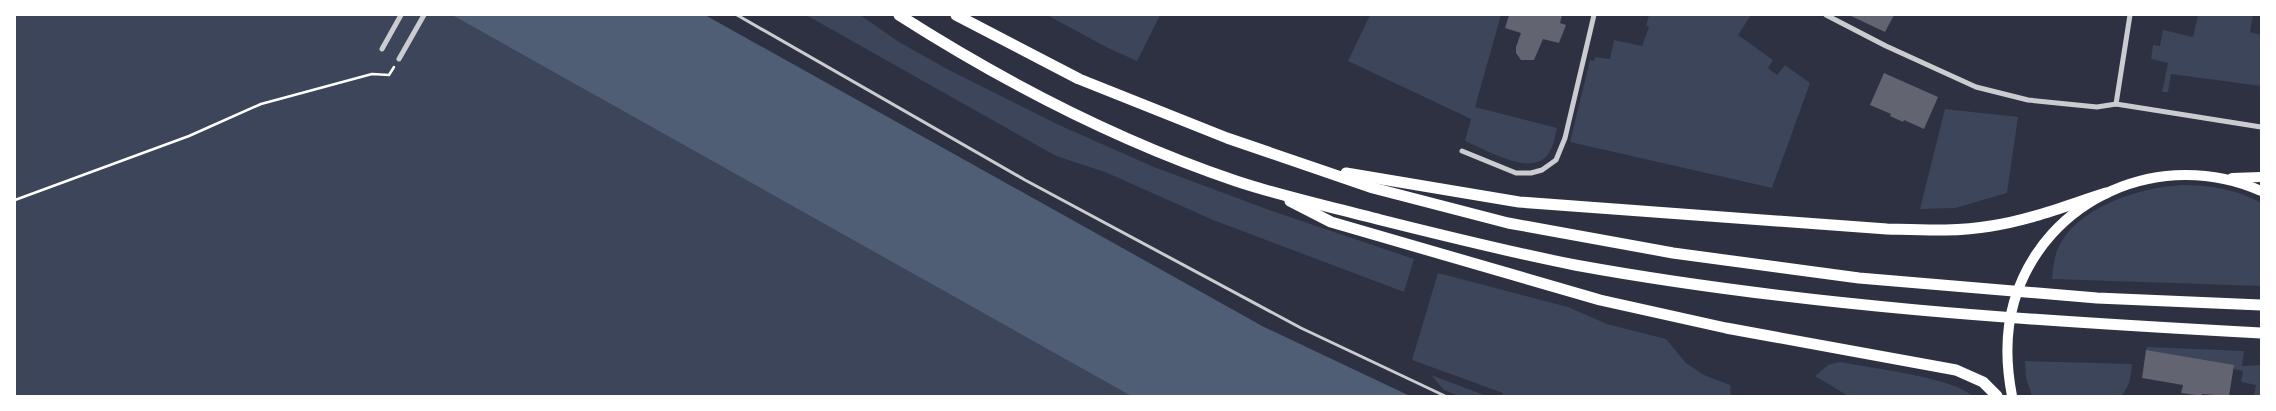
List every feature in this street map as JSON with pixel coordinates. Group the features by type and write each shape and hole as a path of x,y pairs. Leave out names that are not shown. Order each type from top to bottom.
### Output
{"highway":[{"path":"899,15 1006,78 1067,110 1161,152 1280,195 1454,239 1572,264 1741,291 2098,325 2261,333"},
{"path":"956,15 1080,79 1227,138 1373,188 1472,215 1673,253 1859,278 2097,298 2261,306"},
{"path":"1312,166 1519,202 1887,229 1939,230 1992,226 2030,218 2106,193"},
{"path":"1280,195 1331,222 1600,300 1735,330 1956,370 1983,382 1997,396"}],"main road":[{"path":"2011,391 2007,346 2014,302 2028,268 2046,240 2065,222 2106,193 2148,178 2194,175 2238,182 2261,191"},
{"path":"2218,178 2261,177"}],"street":[{"path":"382,49 401,15"},
{"path":"399,58 424,15"},
{"path":"1462,151 1516,173 1542,170 1556,160 1565,138 1594,15"},
{"path":"1826,15 1886,46 1976,86 2028,100 2097,107 2116,104 2261,127"},
{"path":"2116,104 2130,15"}],"lane":[{"path":"737,15 1025,180 1300,328 1445,396"}],"path":[{"path":"15,200 189,136 261,104 372,74 389,75"}],"shaded area":[{"path":"15,15 452,15 1131,396 15,396"},
{"path":"452,15 705,15 1264,327 1410,396 1131,396"},
{"path":"806,15 860,15 899,42 949,70 1059,125 1154,167 1272,211 1414,259 1404,292 1213,220 1105,172 1056,156"},
{"path":"1047,15 1160,15 1137,61 1108,48"},
{"path":"1370,15 1501,15 1475,107 1557,128 1550,151 1543,159 1533,163 1522,163 1498,156 1465,141 1471,119 1348,61"},
{"path":"1649,15 1751,15 1738,35 1773,60 1768,68 1777,75 1785,65 1810,83 1772,188 1570,142 1590,60 1594,61 1595,57 1610,59 1614,40 1642,46 1649,27 1646,26"},
{"path":"2198,15 2253,15 2250,32 2261,35 2261,86 2171,74 2168,92 2162,92 2168,63 2151,59 2153,45 2160,46 2163,30 2193,37"},
{"path":"1945,109 2018,117 2007,193 1955,208 1920,209"},
{"path":"2181,185 2233,191 2261,203 2261,286 2052,279 2058,248 2067,233 2095,210 2129,195 2147,190"},
{"path":"1438,273 1568,307 1607,324 1666,339 1686,363 1704,375 1730,385 1731,396 1502,396 1503,393 1412,360"},
{"path":"2147,347 2244,351 2242,366 2261,365 2261,396 2254,396 2256,385 2241,382 2243,371 2146,350"},
{"path":"2025,361 2132,364 2130,381 2121,396 2032,396 2026,378"},
{"path":"1840,362 1930,378 1962,389 1972,396 1848,396 1815,376 1828,365"},
{"path":"1431,375 1487,396 1459,396 1444,390"}],"building":[{"path":"1509,15 1562,15 1560,23 1566,25 1559,43 1543,39 1534,60 1521,60 1516,53 1516,47 1521,33 1505,28"},
{"path":"1849,15 1894,15 1885,32"},
{"path":"1884,73 1938,97 1924,129 1904,120 1903,122 1890,116 1891,114 1870,105"},
{"path":"2146,350 2234,365 2229,396 2202,394 2202,396 2181,393 2183,385 2142,378"}]}
